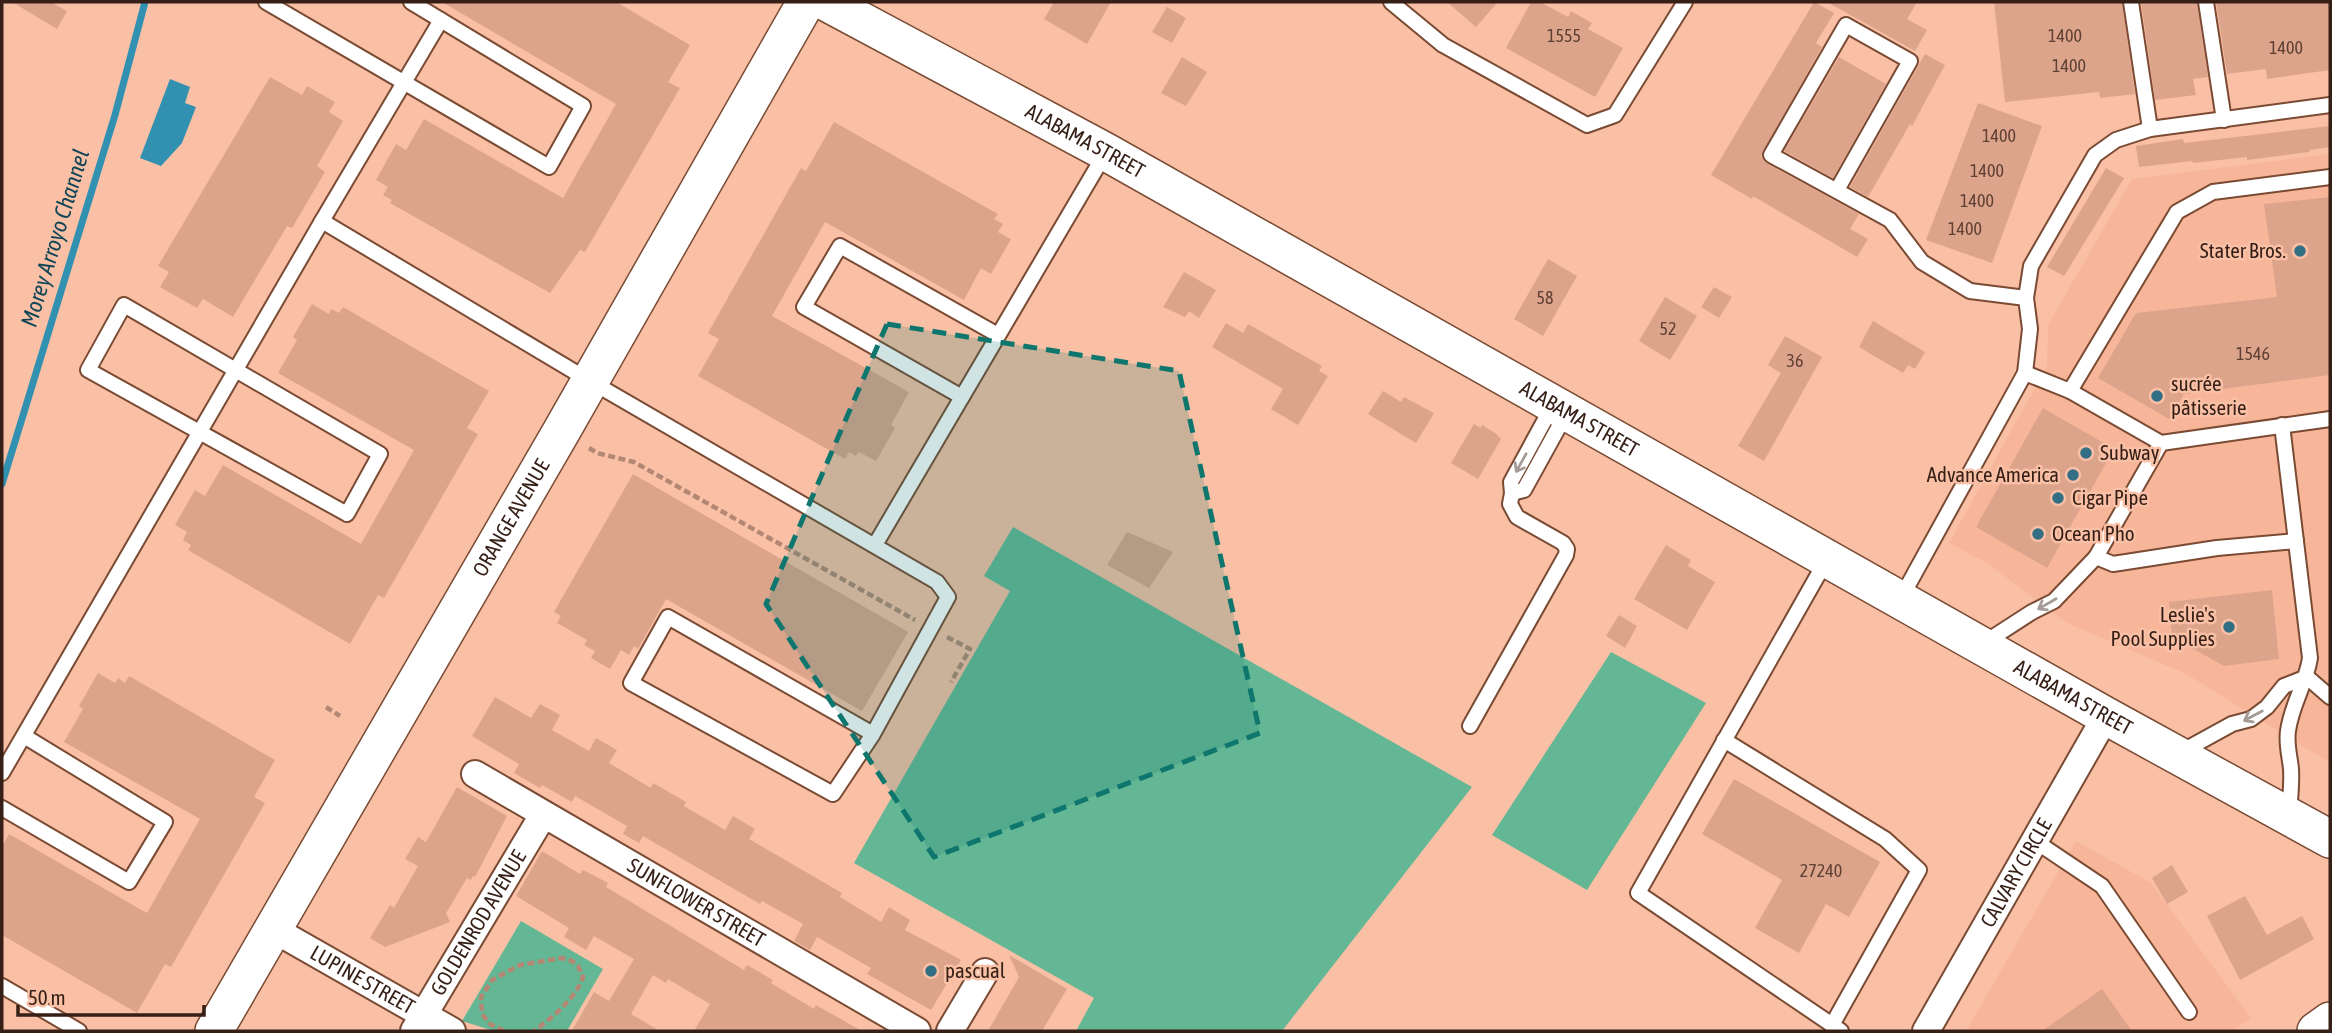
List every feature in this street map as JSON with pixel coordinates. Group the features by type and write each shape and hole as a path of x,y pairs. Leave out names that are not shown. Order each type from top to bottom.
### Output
{"main road":[{"name":"ORANGE AVENUE","path":"214,1031 806,2"},
{"name":"ALABAMA STREET","path":"826,2 1106,152 2106,716 2330,839"},
{"path":"2316,1031 2330,1021"}],"street":[{"name":"CALVARY CIRCLE","path":"1926,1031 2106,716"},
{"name":"SUNFLOWER STREET","path":"475,774 917,1031"},
{"name":"GOLDENROD AVENUE","path":"419,1023 543,815"},
{"name":"LUPINE STREET","path":"273,929 419,1023 452,1031"},
{"path":"950,1031 985,972"}],"lane":[{"path":"266,2 549,167 583,106 411,2"},
{"path":"1391,2 1443,45 1587,125 1615,115 1685,2"},
{"path":"2131,2 2150,129"},
{"path":"2206,2 2224,120"},
{"path":"2,774 441,20"},
{"path":"1837,190 1910,61 1846,25 1771,155 1890,219 1922,261 1970,291 2025,298"},
{"path":"1901,598 2025,373 2030,329 2025,298 2031,266 2095,155 2116,140 2150,129 2330,105"},
{"path":"875,545 1106,152"},
{"path":"2070,391 2177,212 2213,192 2330,177"},
{"path":"322,221 590,381 937,582 948,597 873,734 833,794 631,683 668,617 873,734"},
{"path":"962,397 804,307 839,246 998,335"},
{"path":"124,305 380,454 347,514 201,431 88,370 124,305"},
{"path":"2025,373 2070,391 2161,443 2330,419"},
{"path":"1470,726 1567,549 1563,543 1517,517 1510,504 1511,482 1561,407"},
{"path":"2282,425 2310,658 2307,677 2291,715 2288,732 2291,768 2289,816"},
{"path":"1981,645 2054,601 2096,557 2161,443"},
{"path":"2096,557 2113,564 2217,548 2296,541"},
{"path":"1724,740 1885,839 1919,870 1837,1028 1638,893 1724,740 1828,558"},
{"path":"2307,677 2330,697"},
{"path":"2177,755 2232,724 2251,719 2267,707 2284,686 2307,677"},
{"path":"2,808 129,883 165,821 24,736"},
{"path":"2035,841 2102,886 2189,1012"},
{"path":"2,986 79,1031"}],"path":[{"path":"589,447 597,453 634,462 844,582 970,649 951,682"},
{"path":"326,707 340,716"},
{"path":"504,1031 490,1024 482,1014 481,997 492,980 520,965 562,958 572,961 578,966 583,977 579,988 534,1031"}],"highlighted area":[{"path":"887,324 1179,371 1260,733 934,857 766,604"}],"shaded area":[{"path":"2330,154 2330,763 2186,674 2067,623 1987,563 1949,543 2047,366 2048,325 2132,179"},
{"path":"2076,841 2151,883 2251,1018 2233,1031 1966,1031"}],"green space":[{"path":"1013,527 1472,787 1282,1031 1076,1031 1094,998 854,863 1010,591 984,576"},
{"path":"1611,652 1706,703 1587,890 1492,835"},
{"path":"521,921 603,969 567,1031 494,1031 462,1021"}],"water":[{"path":"170,79 190,87 185,103 196,107 182,143 161,166 140,158"}],"building":[{"path":"12,2 51,2 67,11 57,29"},
{"path":"442,2 616,2 690,45 668,82 680,88 585,252 580,250 550,293 390,203 392,200 383,195 388,187 376,180 396,144 406,150 424,119 563,198 616,104"},
{"path":"1054,2 1111,2 1087,44 1044,19"},
{"path":"1447,2 1498,2 1476,27"},
{"path":"1531,2 1540,2 1568,17 1571,11 1592,23 1588,29 1623,48 1595,97 1506,48"},
{"path":"1814,2 1834,13 1816,43 1822,47 1761,156 1766,163 1859,214 1850,229 1868,239 1857,257 1753,196 1752,199 1711,175"},
{"path":"1827,2 1917,2 1907,19 1927,30 1915,51"},
{"path":"1994,2 2122,2 2135,94 2100,98 2099,92 2005,102"},
{"path":"2141,2 2197,2 2208,77 2193,79 2196,95 2155,100"},
{"path":"2216,2 2330,2 2330,70 2267,79 2266,69 2227,74"},
{"path":"1167,7 1186,18 1172,43 1152,32"},
{"path":"1925,54 1945,65 1912,126 1910,124 1868,197 1850,187"},
{"path":"1182,57 1207,72 1186,106 1161,93"},
{"path":"1839,57 1886,84 1833,178 1784,151"},
{"path":"270,77 302,95 307,86 335,102 329,112 343,121 317,166 325,172 292,228 287,226 233,317 203,299 197,308 160,287 169,272 158,266"},
{"path":"1978,103 2042,126 1992,263 1926,240"},
{"path":"834,122 998,214 994,219 1003,224 998,232 1011,239 991,274 981,268 964,300 825,222 772,316 909,392 891,425 895,428 876,461 859,452 856,456 849,452 845,459 698,376 719,339 708,333 801,168 806,171"},
{"path":"2330,126 2330,147 2309,150 2310,152 2247,160 2247,157 2139,167 2136,146 2183,139 2184,143"},
{"path":"2106,168 2124,178 2064,276 2047,267"},
{"path":"2330,197 2330,375 2184,394 2169,419 2098,378 2136,313 2277,297 2264,204"},
{"path":"1548,259 1577,276 1543,336 1514,319"},
{"path":"1184,272 1216,290 1199,318 1189,311 1185,317 1163,307"},
{"path":"1714,287 1732,297 1719,318 1701,307"},
{"path":"1665,297 1697,316 1670,360 1639,341"},
{"path":"312,304 329,314 331,309 339,313 343,307 489,391 467,428 478,434 384,598 378,595 350,644 188,550 191,545 183,540 187,532 175,525 195,490 205,496 223,465 361,544 414,450 278,373 297,340 293,337"},
{"path":"1873,321 1925,352 1915,369 1908,365 1903,373 1859,347"},
{"path":"1226,323 1243,333 1248,324 1322,366 1319,371 1328,376 1298,425 1271,409 1283,389 1212,347"},
{"path":"1785,336 1822,357 1764,461 1738,446 1781,373 1768,365"},
{"path":"1383,391 1401,402 1404,397 1434,413 1416,443 1368,414"},
{"path":"2043,408 2114,449 2047,568 1976,527"},
{"path":"1474,424 1481,428 1482,425 1501,439 1478,479 1451,463"},
{"path":"633,474 908,632 862,711 666,599 638,649 634,646 629,655 621,650 610,669 591,658 595,651 584,645 587,640 557,623 561,616 554,612"},
{"path":"1127,532 1173,552 1149,588 1107,565"},
{"path":"1666,545 1691,560 1688,566 1715,582 1687,630 1634,599"},
{"path":"2272,590 2279,659 2224,666 2172,637 2169,602"},
{"path":"1619,615 1637,626 1625,648 1606,636"},
{"path":"98,673 115,683 118,678 125,683 129,676 275,760 254,797 265,803 171,967 165,964 137,1013 2,935 2,847 9,834 147,913 200,819 64,742 83,709 79,706"},
{"path":"495,697 531,718 540,704 560,715 552,730 589,751 596,738 617,750 609,763 651,788 653,783 686,802 684,806 725,830 733,816 755,829 749,839 842,893 840,897 881,922 889,907 910,920 905,930 961,960 931,1010 867,974 871,968 817,937 810,950 794,941 803,924 762,901 760,904 643,836 639,843 623,834 627,826 575,796 572,802 514,773 519,764 472,736"},
{"path":"1734,779 1880,862 1849,917 1826,904 1799,953 1755,928 1782,880 1702,834"},
{"path":"457,787 507,816 475,877 471,880 467,878 446,913 450,922 385,947 370,938 390,905 394,908 418,866 405,859 418,837 426,842"},
{"path":"542,851 580,874 583,870 608,883 606,887 744,970 747,965 814,1009 816,1005 862,1031 694,1031 710,1004 668,979 666,983 653,975 631,1014 660,1031 572,1031 594,992 609,1001 634,959 594,936 586,950 564,937 569,928 516,896"},
{"path":"2172,865 2188,892 2167,904 2152,878"},
{"path":"2245,896 2267,935 2302,916 2314,939 2240,980 2207,916"},
{"path":"1009,955 1067,989 1042,1031 988,1031 1019,977"},
{"path":"2102,989 2132,1031 2042,1031"}],"waterway":[{"name":"Morey Arroyo Channel","path":"2,484 115,115 145,2"}],"place":[{"name":"Stater Bros.","path":"2300,251"},
{"name":"sucrée pâtisserie","path":"2157,396"},
{"name":"Subway","path":"2086,453"},
{"name":"Advance America","path":"2073,475"},
{"name":"Cigar Pipe","path":"2058,498"},
{"name":"Ocean Pho","path":"2038,534"},
{"name":"Leslie's Pool Supplies","path":"2229,627"},
{"name":"pascual","path":"931,971"}]}
